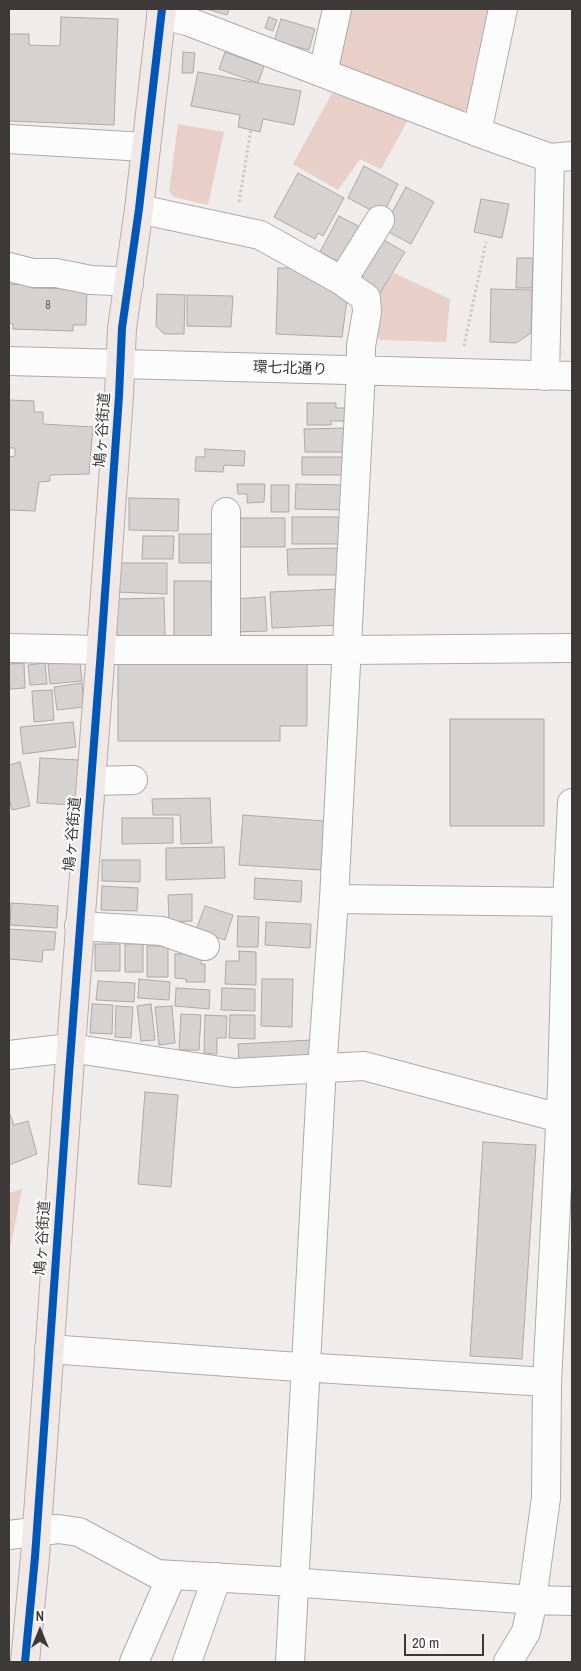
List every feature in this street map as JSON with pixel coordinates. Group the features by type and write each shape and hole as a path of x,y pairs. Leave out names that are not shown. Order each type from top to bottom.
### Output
{"main road":[{"name":"鳩ヶ谷街道","path":"25,1662 79,926 102,650 122,328 139,209 161,12"}],"street":[{"path":"323,72 336,9"},
{"path":"477,132 503,9"},
{"path":"161,12 477,132 561,157 545,376"},
{"path":"9,139 145,147"},
{"path":"139,209 260,235 342,281 366,298 367,312 361,346 347,650 335,780 334,899 322,1069 290,1662"},
{"path":"342,281 380,220"},
{"path":"9,267 33,273 56,273 91,280 129,284"},
{"name":"環七北通り","path":"9,361 572,376"},
{"path":"226,512 226,650"},
{"path":"9,648 102,650 572,648"},
{"path":"91,781 133,780"},
{"path":"508,1662 526,1632 533,1600 546,1498 547,1382 560,1118 568,1076 567,902 572,803"},
{"path":"334,899 567,902"},
{"path":"79,926 162,931 205,946"},
{"path":"9,1055 70,1048 234,1073 364,1066 560,1118"},
{"path":"49,1349 547,1382"},
{"path":"9,1535 58,1529 79,1532 157,1574 533,1600 572,1601"},
{"path":"134,1662 172,1575"},
{"path":"187,1662 217,1577"}],"path":[{"path":"235,229 251,129"},
{"path":"464,349 486,242"}],"shaded area":[{"path":"345,9 493,9 470,107 460,113 342,69 335,57"},
{"path":"332,93 408,120 381,169 360,159 338,190 293,164"},
{"path":"178,124 224,132 208,205 174,197 169,191"},
{"path":"394,273 450,299 446,342 380,340 372,331 377,291"},
{"path":"22,1189 9,1254 9,1193"}],"building":[{"path":"206,9 229,9 227,15"},
{"path":"61,17 118,19 114,125 9,121 9,34 29,34 29,45 60,46"},
{"path":"269,17 277,20 273,31 265,28"},
{"path":"281,19 315,29 309,50 274,41"},
{"path":"183,52 195,53 193,73 182,73"},
{"path":"225,52 264,66 258,83 219,69"},
{"path":"198,72 301,91 294,125 263,119 260,132 238,127 240,115 191,106"},
{"path":"364,166 398,184 382,216 348,198"},
{"path":"298,173 344,198 323,236 318,233 315,239 274,217"},
{"path":"406,187 434,202 411,244 383,229"},
{"path":"481,199 509,204 502,238 474,232"},
{"path":"339,216 360,227 341,263 320,252"},
{"path":"380,238 405,252 380,293 356,279"},
{"path":"517,258 533,258 532,288 516,288"},
{"path":"278,268 294,268 347,300 342,337 276,334"},
{"path":"9,284 32,285 32,288 87,289 86,325 73,325 73,331 13,329 13,324 9,323"},
{"path":"491,289 532,290 531,333 516,343 490,342"},
{"path":"157,294 185,295 184,334 164,334 156,326"},
{"path":"187,295 233,296 231,327 187,326"},
{"path":"9,400 34,401 34,412 43,412 43,424 93,427 89,474 50,475 50,481 39,482 35,511 9,510 9,457 15,456 15,448 9,448"},
{"path":"307,403 336,403 336,408 346,408 346,421 331,421 331,425 307,425"},
{"path":"346,428 347,452 305,452 304,429"},
{"path":"205,449 245,451 244,466 224,465 223,472 195,471 196,457 205,457"},
{"path":"302,457 343,457 343,475 302,475"},
{"path":"237,484 265,484 264,502 247,503 247,494 238,494"},
{"path":"296,484 344,485 343,510 295,509"},
{"path":"271,485 289,485 289,512 271,512"},
{"path":"129,498 179,499 178,531 129,530"},
{"path":"292,517 343,517 343,544 292,544"},
{"path":"240,518 285,518 285,547 240,547"},
{"path":"179,534 217,534 217,563 179,563"},
{"path":"143,536 174,536 173,559 142,559"},
{"path":"338,548 339,575 288,575 287,549"},
{"path":"117,563 167,563 167,594 116,592"},
{"path":"174,581 211,581 212,637 174,637"},
{"path":"338,589 340,625 272,628 270,592"},
{"path":"265,597 267,631 234,632 232,599"},
{"path":"164,598 165,636 117,637 115,599"},
{"path":"80,662 82,681 50,684 48,664"},
{"path":"24,663 25,688 10,689 9,664"},
{"path":"45,663 47,684 30,685 28,665"},
{"path":"118,664 307,664 307,726 280,726 280,741 118,741"},
{"path":"82,683 84,707 57,710 54,687"},
{"path":"52,690 54,720 34,722 32,691"},
{"path":"450,719 544,719 544,826 450,826"},
{"path":"73,722 76,747 23,754 20,727"},
{"path":"40,758 79,760 76,805 37,803"},
{"path":"20,762 30,806 12,810 9,797 9,765"},
{"path":"210,798 212,843 181,844 180,815 153,815 152,799"},
{"path":"243,815 324,821 321,870 239,865"},
{"path":"122,818 173,818 173,843 122,844"},
{"path":"224,847 225,878 166,880 166,848"},
{"path":"102,860 140,860 140,882 102,881"},
{"path":"255,878 302,881 301,902 254,899"},
{"path":"102,886 138,888 137,911 101,910"},
{"path":"192,894 192,921 169,922 168,895"},
{"path":"11,903 58,906 57,928 10,925"},
{"path":"205,906 233,915 225,940 196,930"},
{"path":"238,916 259,917 258,947 237,947"},
{"path":"266,922 311,924 310,948 265,945"},
{"path":"9,929 56,932 54,950 43,950 42,962 9,959"},
{"path":"95,944 120,944 120,971 95,971"},
{"path":"125,944 143,944 143,972 125,972"},
{"path":"147,946 168,946 168,977 147,977"},
{"path":"239,951 256,952 256,985 225,984 226,961 239,961"},
{"path":"175,954 201,954 201,964 205,964 205,982 186,982 186,979 175,978"},
{"path":"139,979 170,982 169,1000 138,998"},
{"path":"262,979 293,979 292,1027 261,1026"},
{"path":"98,981 135,983 134,1002 96,1000"},
{"path":"176,988 210,990 209,1009 175,1006"},
{"path":"222,988 255,989 255,1011 221,1010"},
{"path":"92,1004 113,1005 112,1034 90,1033"},
{"path":"151,1004 155,1040 141,1041 137,1006"},
{"path":"116,1006 133,1007 131,1038 115,1037"},
{"path":"172,1006 175,1043 159,1045 155,1007"},
{"path":"181,1014 201,1015 199,1050 179,1050"},
{"path":"205,1015 227,1016 226,1038 217,1038 217,1054 204,1053"},
{"path":"230,1015 255,1015 255,1039 229,1038"},
{"path":"311,1040 312,1057 239,1061 238,1044"},
{"path":"145,1092 178,1095 171,1187 138,1184"},
{"path":"9,1112 14,1125 28,1121 37,1154 9,1165"},
{"path":"483,1142 536,1145 522,1359 470,1356"}],"cycle path":[{"path":"25,1662 35,1557 101,650 122,328 139,209 162,9"}]}
